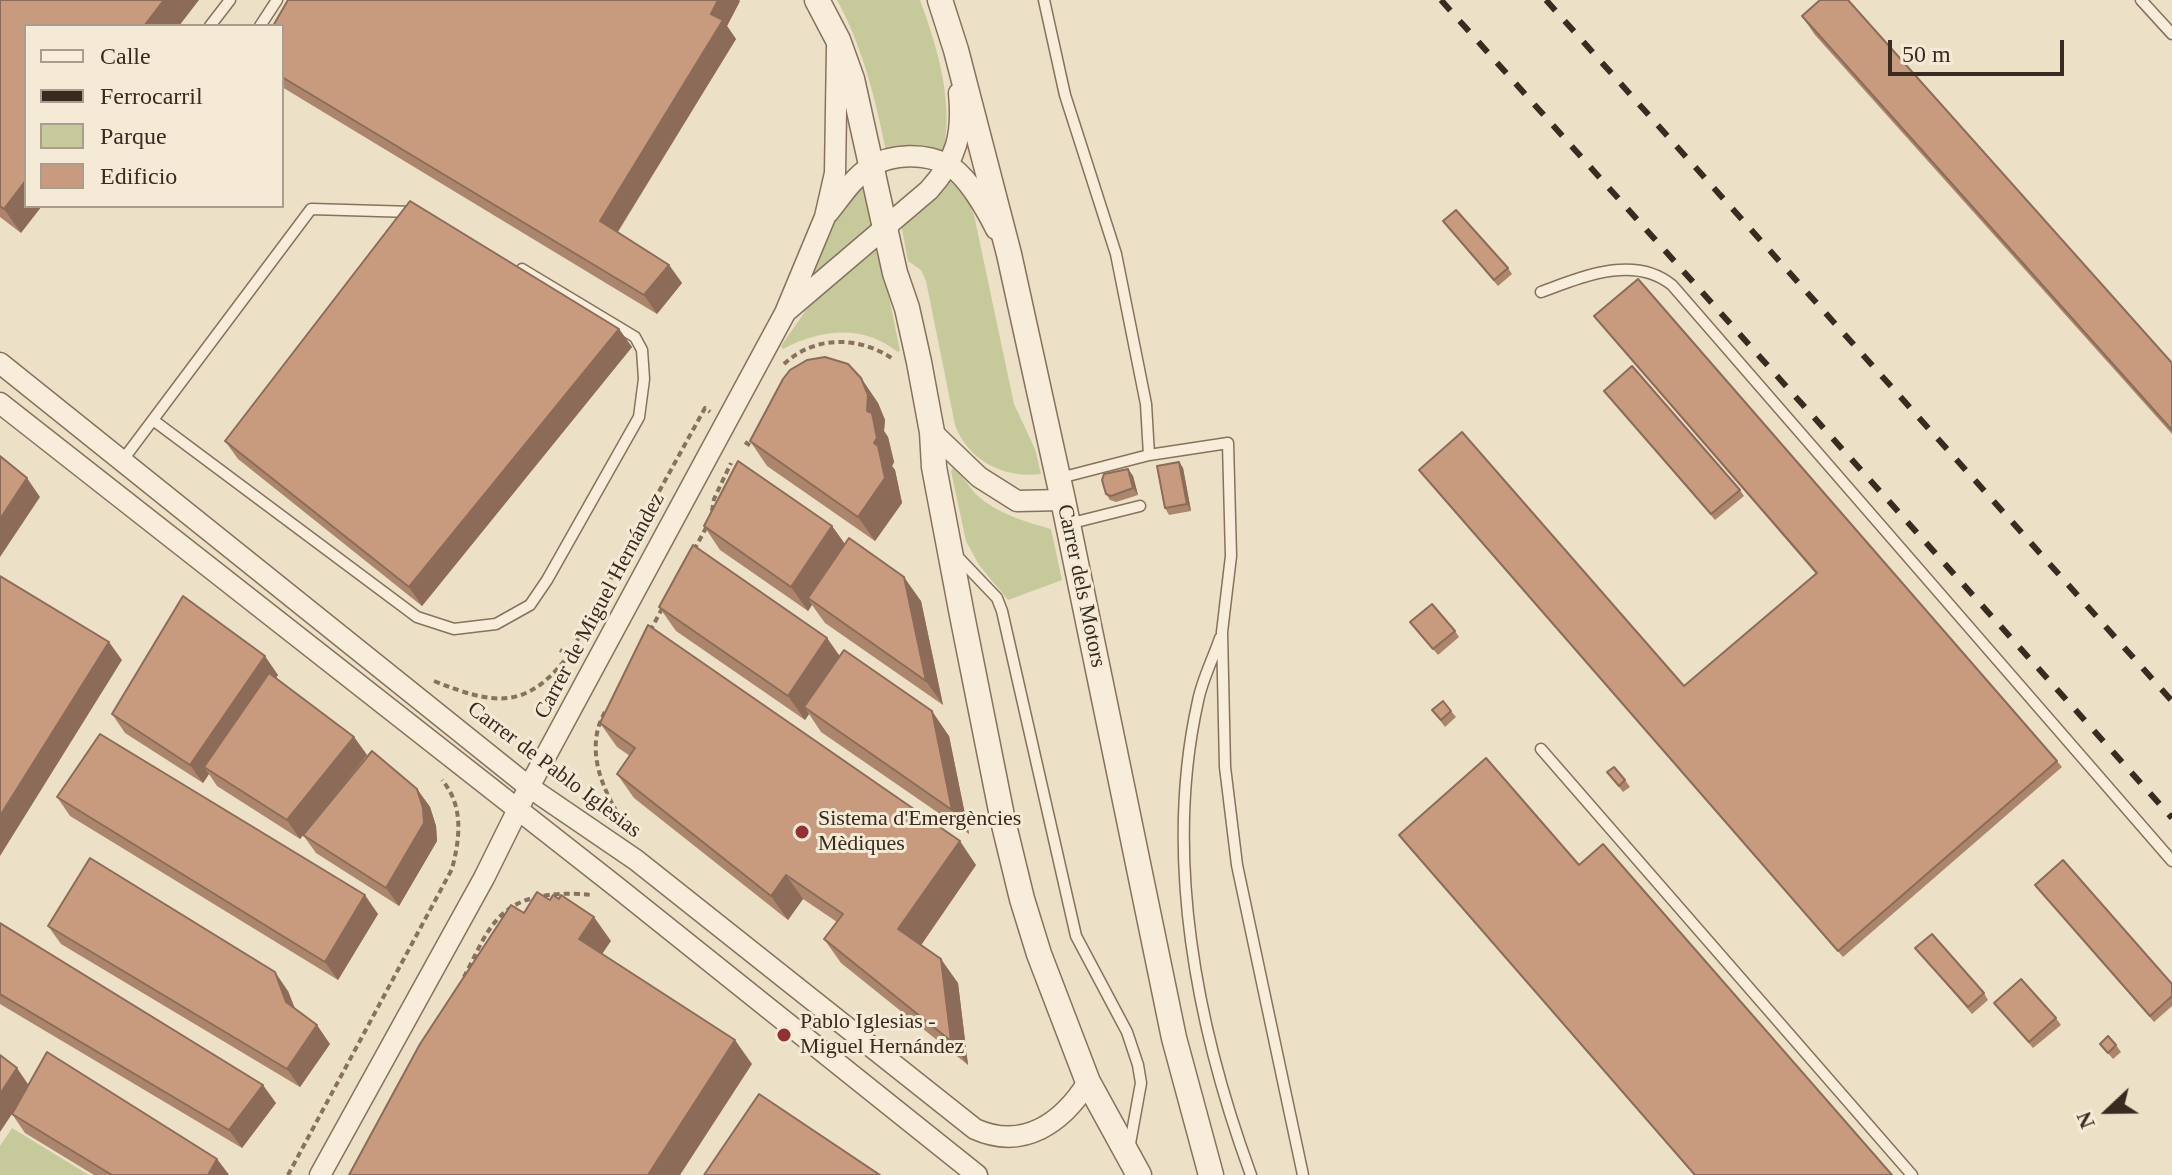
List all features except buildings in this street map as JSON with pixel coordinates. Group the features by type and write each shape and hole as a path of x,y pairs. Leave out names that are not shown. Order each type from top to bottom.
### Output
{"street":[{"path":"817,0 838,40 857,97 884,227 907,308 932,432 934,467 1003,821 1022,899 1039,954 1088,1082 1133,1164"},
{"name":"Carrer dels Motors","path":"940,0 1009,254 1174,1038 1211,1175"},
{"name":"Carrer de Miguel Hernández","path":"320,1175 484,878 529,787 785,313 825,217 835,173 838,40"},
{"name":"Carrer de Miguel Hernández","path":"785,313 929,190 950,166 962,121 956,50"},
{"path":"872,166 908,156 950,166 981,200 1009,254"},
{"name":"Carrer de Miguel Hernández","path":"825,217 851,185 872,166"},
{"name":"Carrer de Pablo Iglesias","path":"0,363 529,787 636,860 975,1129 1003,1136 1036,1131 1065,1114 1088,1082"},
{"path":"0,403 618,888 977,1175"},
{"path":"932,432 979,477 1017,501 1063,501"}],"lane":[{"path":"212,24 230,0"},
{"path":"261,24 277,0"},
{"path":"1044,0 1065,95 1116,254 1146,404 1149,455"},
{"path":"2141,0 2172,34"},
{"path":"122,461 311,209 428,213"},
{"path":"153,420 417,617 454,629 496,624 530,605 547,580 639,417 644,379 642,350 635,337 505,259"},
{"path":"1541,292 1579,278 1625,269 1651,272 1672,285 2172,861"},
{"path":"1063,501 1149,455 1228,443 1231,556 1222,632 1225,767 1237,865 1303,1175"},
{"path":"1063,501 1140,506"},
{"path":"951,550 997,598 1002,611 1076,936 1127,1032 1138,1065 1139,1096 1133,1164"},
{"path":"1222,632 1198,698 1193,725 1184,853 1188,906 1207,1027 1219,1080 1251,1175"},
{"path":"1541,749 1912,1175"}],"path":[{"path":"778,372 802,351 842,341 877,348 900,365"},
{"path":"432,680 471,696 504,699 529,692 551,679 571,656 705,408 708,410"},
{"path":"747,431 743,442 751,446"},
{"path":"689,561 711,519 714,499 736,453"},
{"path":"651,631 666,603"},
{"name":"Carrer de Miguel Hernández","path":"560,650 571,656"},
{"path":"608,708 602,718 596,762 608,796 629,831"},
{"path":"288,1175 452,869 458,849 458,815 454,799 437,775"},
{"path":"457,989 493,925 505,912 553,894 574,893 599,899"}],"green space":[{"path":"837,0 920,0 933,37 945,95 947,115 943,154 886,151 867,73"},
{"path":"950,179 968,200 974,215 1014,404 1035,449 1041,474 1014,473 989,464 969,448 955,425 926,281 921,270 908,261 901,224"},
{"path":"863,183 866,184 874,224 807,282 804,279 846,202"},
{"path":"876,246 879,247 900,351 870,337 841,332 812,337 783,349 781,346 811,303"},
{"path":"953,468 979,497 995,508 1051,529 1062,580 1008,600 979,565 966,541 951,471"},
{"path":"12,1128 89,1175 0,1175 0,1146"}],"railway":[{"path":"1441,0 2172,818"},
{"path":"1546,0 2172,701"}],"place":[{"name":"Sistema d'Emergències Mèdiques","path":"802,832"},
{"name":"Pablo Iglesias - Miguel Hernández","path":"784,1035"}]}
